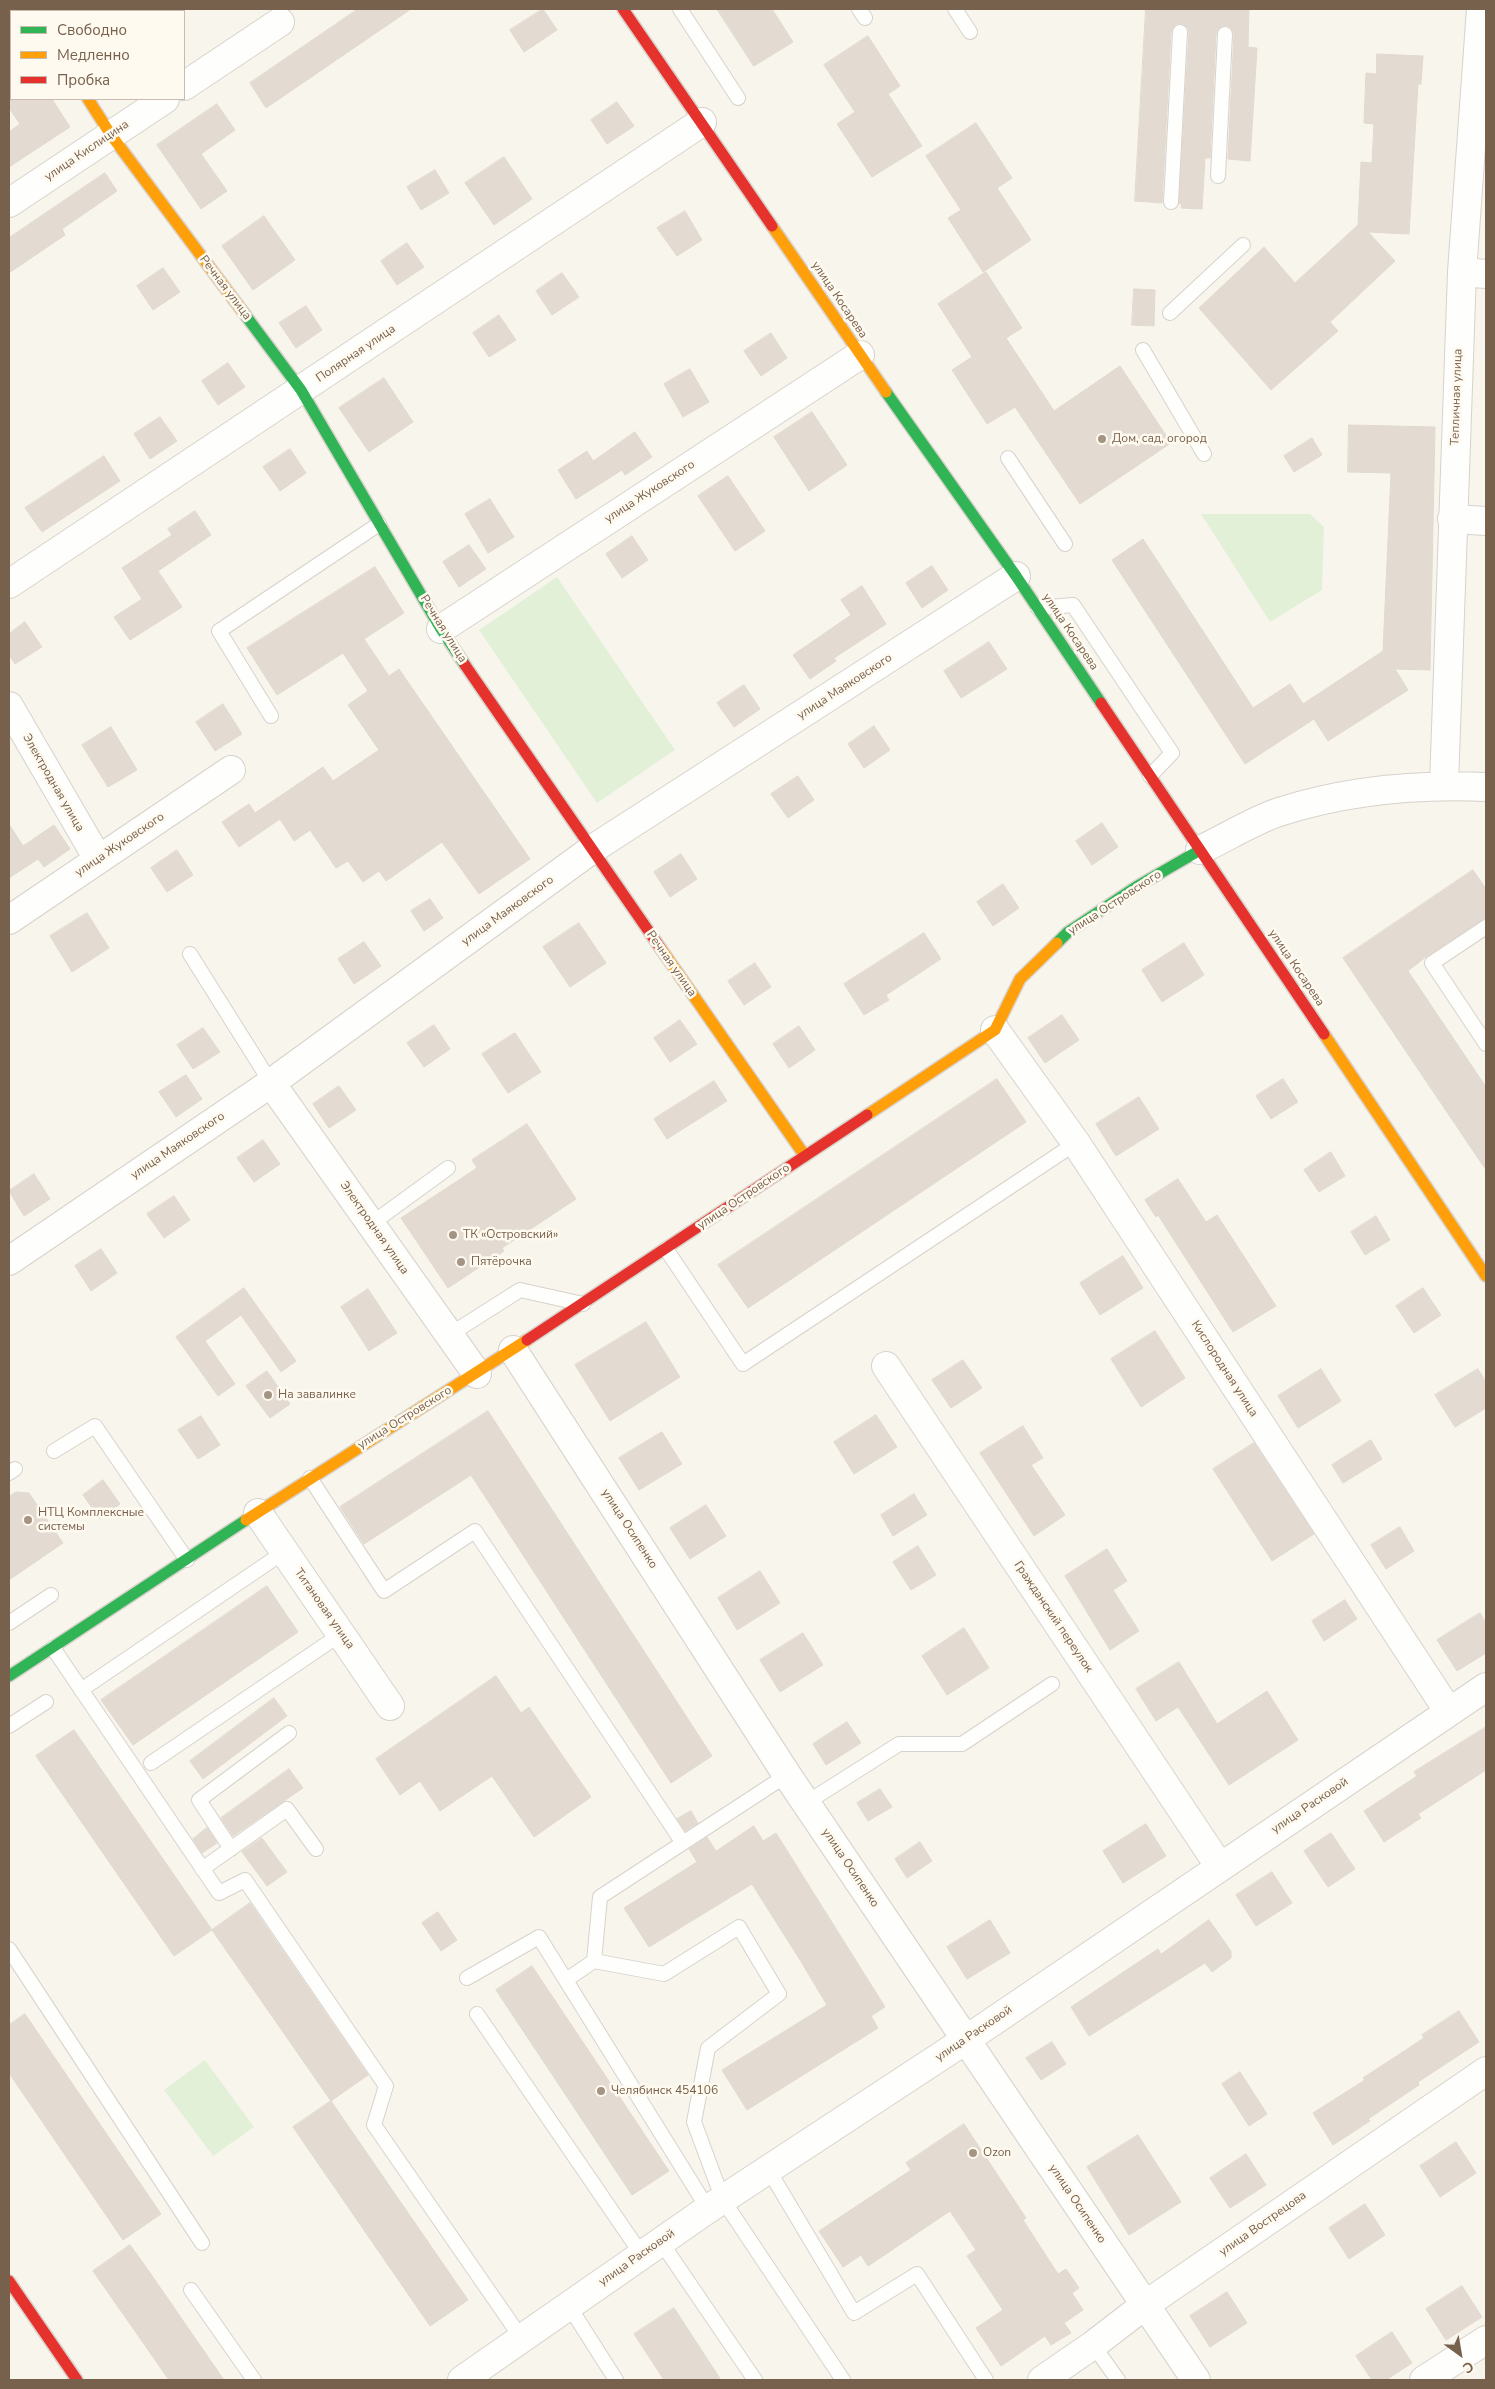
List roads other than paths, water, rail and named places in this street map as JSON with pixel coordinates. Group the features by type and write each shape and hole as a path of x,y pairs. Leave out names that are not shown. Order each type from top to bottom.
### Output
{"street":[{"name":"улица Косарева","path":"623,9 860,355 1038,608 1486,1275"},
{"name":"Тепличная улица","path":"1444,785 1452,519 1474,273 1482,37 1481,9"},
{"path":"185,85 280,22"},
{"name":"Речная улица","path":"89,100 110,135 301,390 441,628 591,850 805,1156"},
{"name":"улица Кислицина","path":"9,203 163,100"},
{"name":"Полярная улица","path":"9,584 702,122"},
{"name":"улица Жуковского","path":"441,628 860,355"},
{"path":"1452,519 1486,521"},
{"name":"улица Маяковского","path":"9,1261 271,1084 591,850 1016,576"},
{"name":"Электродная улица","path":"9,706 98,859"},
{"name":"улица Жуковского","path":"9,920 231,770"},
{"name":"улица Островского","path":"9,1676 310,1478 477,1374 584,1304 995,1030 1020,979 1068,932 1136,887 1200,850 1278,813 1375,790 1444,785 1486,786"},
{"name":"Кислородная улица","path":"995,1030 1076,1143 1449,1712"},
{"name":"Электродная улица","path":"271,1084 477,1374"},
{"name":"улица Осипенко","path":"513,1350 787,1775 1196,2380"},
{"name":"Гражданский переулок","path":"886,1366 1220,1867"},
{"name":"Титановая улица","path":"258,1513 390,1706"},
{"name":"улица Расковой","path":"462,2380 716,2204 967,2039 1486,1687"},
{"name":"улица Вострецова","path":"1042,2380 1094,2345 1145,2305 1486,2070"},
{"path":"9,2281 77,2380"},
{"path":"1424,2380 1486,2340"}],"lane":[{"path":"680,9 738,98"},
{"path":"955,9 970,32"},
{"path":"1171,202 1180,32"},
{"path":"1218,176 1225,34"},
{"path":"1170,313 1243,245"},
{"path":"1142,350 1204,454"},
{"path":"1008,458 1065,544"},
{"path":"271,716 219,632 379,524"},
{"path":"1038,608 1073,605 1172,753 1150,776"},
{"path":"1486,927 1432,963 1486,1044"},
{"path":"190,954 271,1084"},
{"path":"666,1249 743,1364 1076,1143"},
{"path":"371,1224 448,1168"},
{"path":"450,1335 520,1290 584,1304"},
{"path":"54,1452 95,1426 187,1560"},
{"path":"310,1478 384,1591 475,1531 683,1843"},
{"path":"81,1690 284,1552"},
{"path":"9,1623 50,1594"},
{"path":"151,1763 342,1634"},
{"path":"53,1648 219,1893 245,1880 386,2086 374,2125 522,2339"},
{"path":"806,1803 899,1744 962,1744 1052,1684"},
{"path":"9,1726 46,1702"},
{"path":"231,1849 199,1800 289,1732"},
{"path":"594,1961 600,1897 787,1775"},
{"path":"202,1869 287,1809 316,1849"},
{"path":"566,1980 594,1961 664,1974 739,1927 779,1994 708,2048 694,2122 716,2204"},
{"path":"467,1978 539,1937 716,2204 843,2380"},
{"path":"11,1959 202,2243"},
{"path":"477,2014 651,2249 755,2380"},
{"path":"768,2170 854,2313 917,2274 986,2380"},
{"path":"191,2290 254,2380"},
{"path":"569,2306 616,2380"},
{"path":"1094,2345 1118,2380"}],"place":[{"name":"Дом, сад, огород","path":"1102,439"},
{"name":"ТК «Островский»","path":"453,1235"},
{"name":"Пятёрочка","path":"461,1262"},
{"name":"На завалинке","path":"268,1395"},
{"name":"НТЦ Комплексные системы","path":"28,1520"},
{"name":"Челябинск 454106","path":"601,2091"},
{"name":"Ozon","path":"973,2153"}]}
